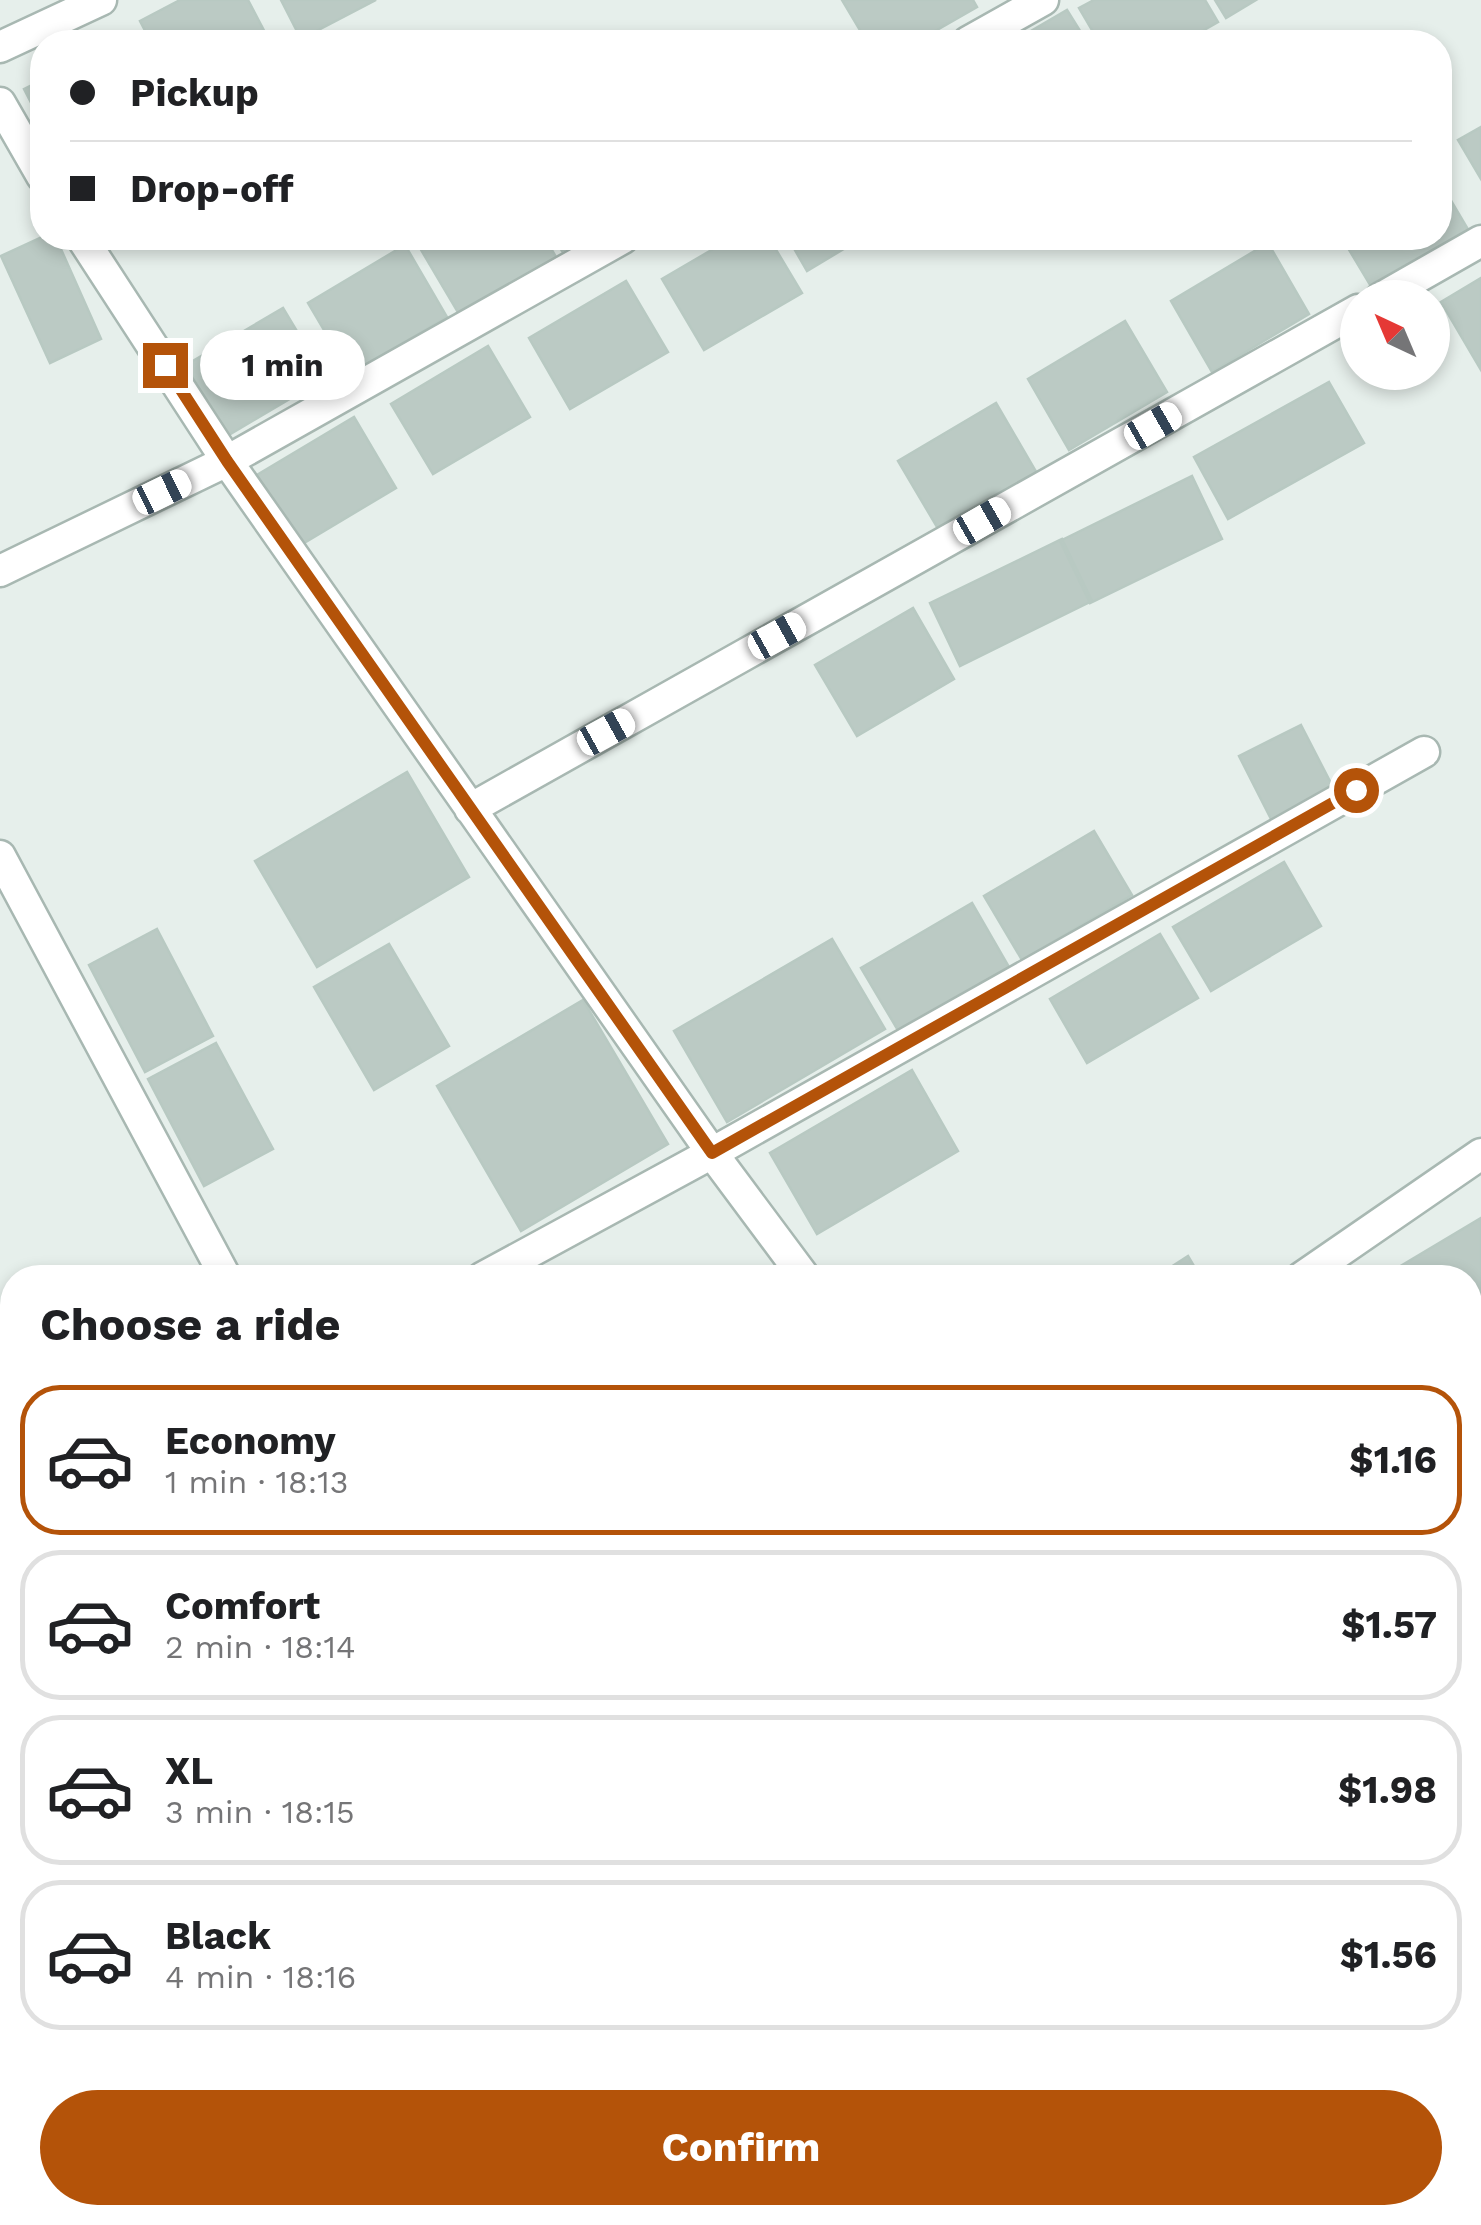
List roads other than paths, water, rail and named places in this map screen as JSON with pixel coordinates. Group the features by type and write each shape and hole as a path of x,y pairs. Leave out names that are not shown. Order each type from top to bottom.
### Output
{"street":[{"path":"37,30 101,0"},
{"path":"989,30 1043,0"},
{"path":"0,47 30,33"},
{"path":"0,103 30,155"},
{"path":"1412,280 1481,241"},
{"path":"90,250 227,461 712,1153 795,1265"},
{"path":"0,571 227,461 602,250"},
{"path":"470,809 1340,320"},
{"path":"506,1265 1424,752"},
{"path":"0,856 219,1265"},
{"path":"1320,1265 1481,1154"}]}
